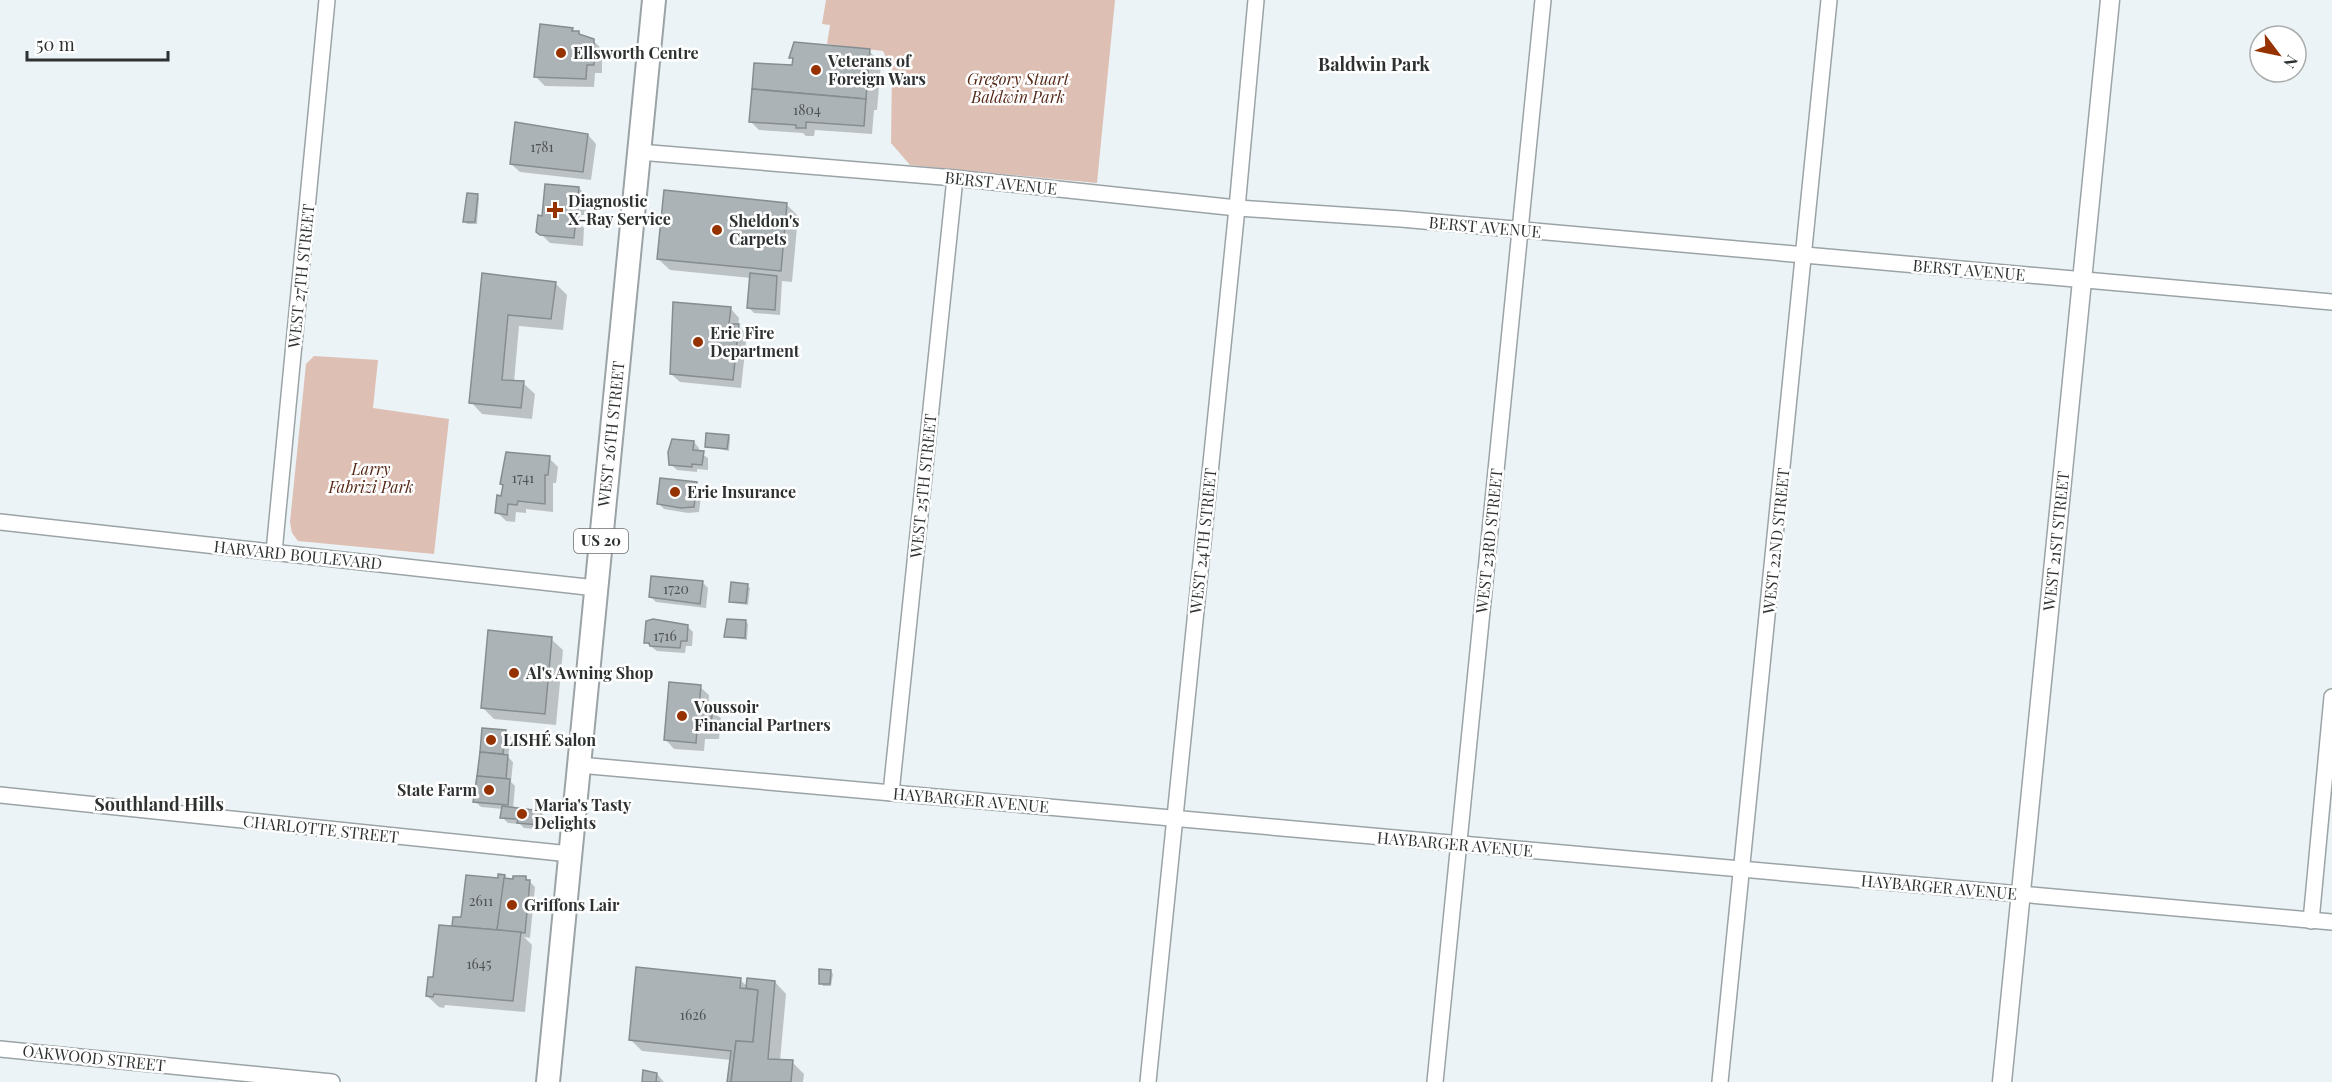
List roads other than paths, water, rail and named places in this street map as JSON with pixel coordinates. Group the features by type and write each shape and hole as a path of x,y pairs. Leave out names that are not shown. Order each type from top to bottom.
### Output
{"main road":[{"name":"WEST 26TH STREET","path":"548,1082 654,0"}],"street":[{"name":"WEST 27TH STREET","path":"274,552 327,0"},
{"name":"WEST 24TH STREET","path":"1148,1082 1256,0"},
{"name":"WEST 23RD STREET","path":"1435,1082 1543,0"},
{"name":"WEST 22ND STREET","path":"1720,1082 1830,0"},
{"name":"WEST 21ST STREET","path":"2001,1082 2110,0"},
{"name":"BERST AVENUE","path":"639,152 955,178 1237,208 1520,230 2332,302"},
{"name":"WEST 25TH STREET","path":"891,793 955,178"},
{"name":"HARVARD BOULEVARD","path":"0,522 596,588"},
{"path":"2312,921 2332,697"},
{"name":"HAYBARGER AVENUE","path":"579,765 2332,922"},
{"name":"CHARLOTTE STREET","path":"0,795 570,854"},
{"name":"OAKWOOD STREET","path":"0,1049 332,1082"}],"place":[{"name":"Ellsworth Centre","path":"561,53"},
{"name":"Veterans of Foreign Wars","path":"816,70"},
{"name":"Diagnostic X-Ray Service","path":"555,210"},
{"name":"Sheldon's Carpets","path":"717,230"},
{"name":"Erie Fire Department","path":"698,342"},
{"name":"Erie Insurance","path":"675,492"},
{"name":"Al's Awning Shop","path":"514,673"},
{"name":"Voussoir Financial Partners","path":"682,716"},
{"name":"LISHÉ Salon","path":"491,740"},
{"name":"State Farm","path":"489,790"},
{"name":"Maria's Tasty Delights","path":"522,814"},
{"name":"Griffons Lair","path":"512,905"}],"district":[{"name":"Baldwin Park","path":"1374,65"},
{"name":"Southland Hills","path":"159,805"}],"park label":[{"name":"Gregory Stuart Baldwin Park","path":"1018,88"},
{"name":"Larry Fabrizi Park","path":"371,478"}]}
